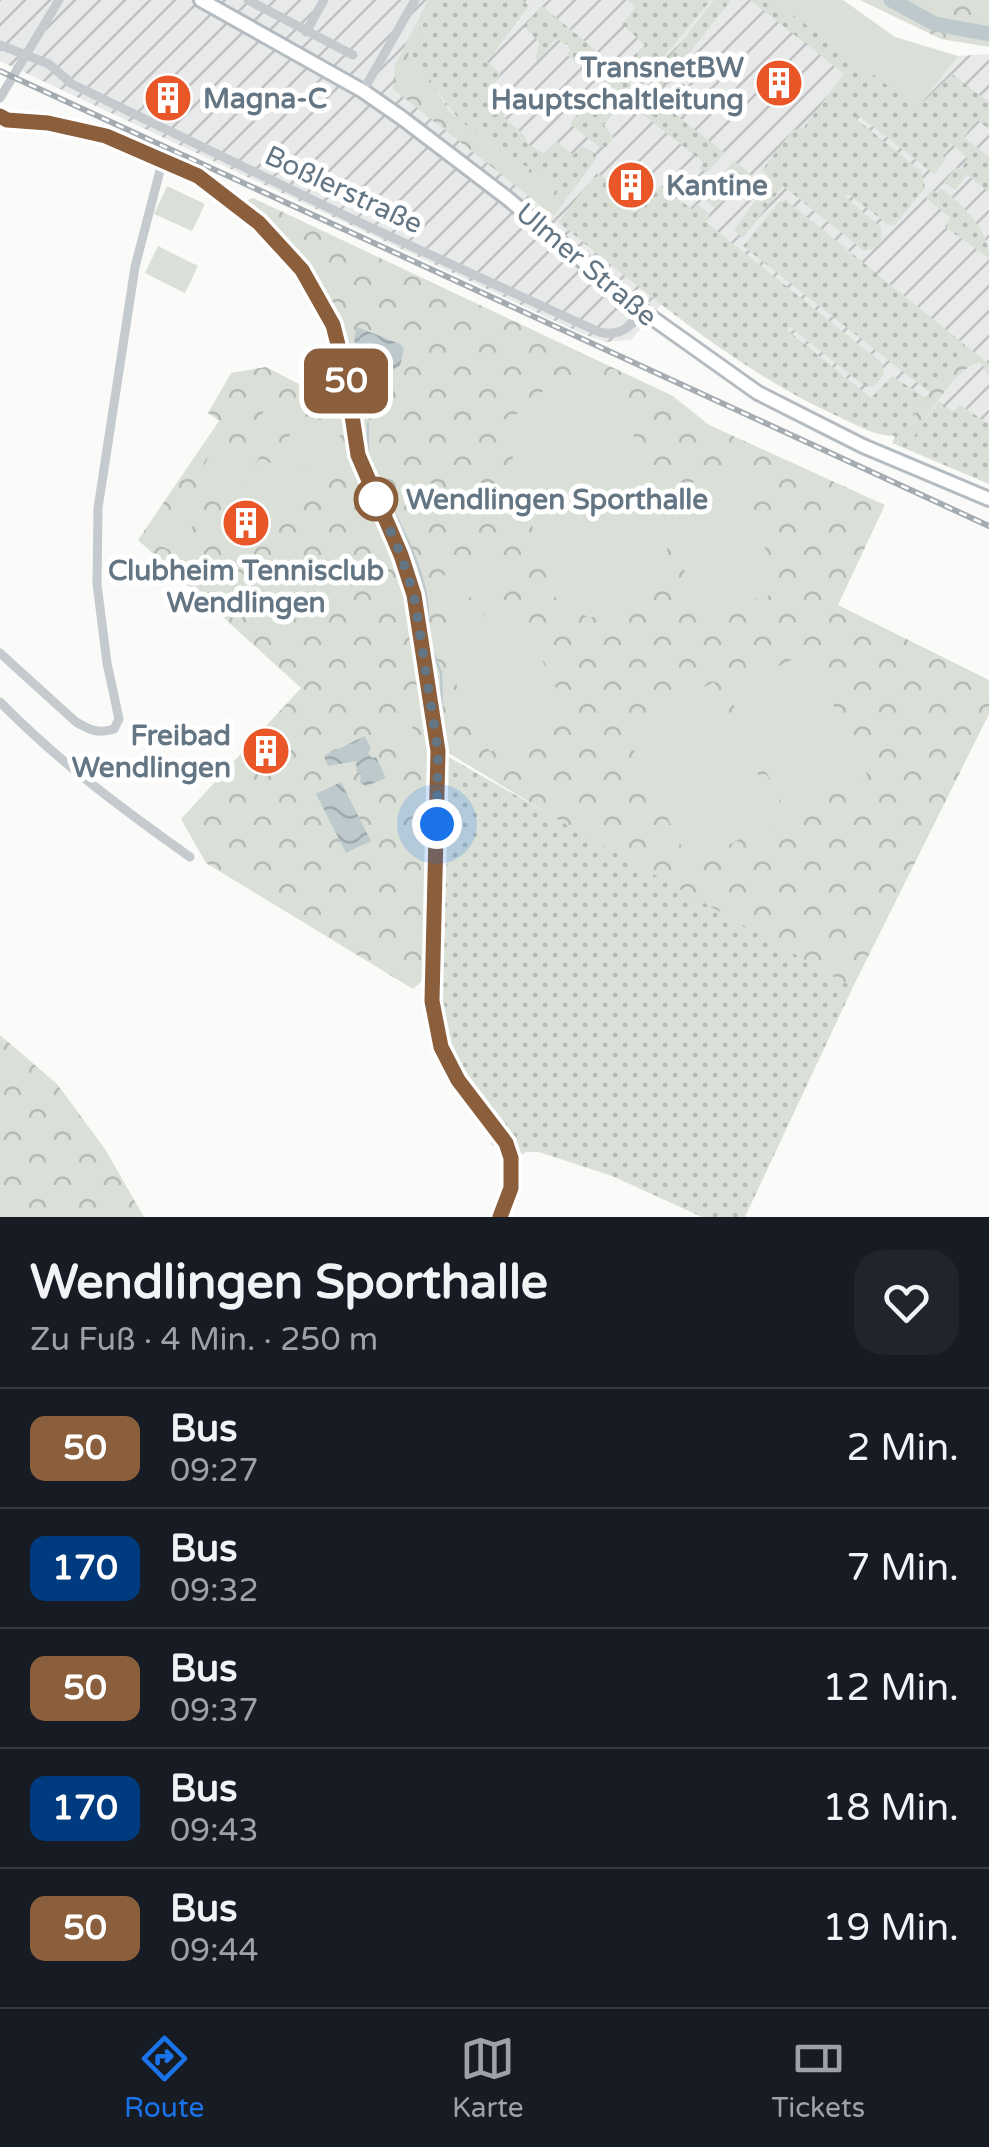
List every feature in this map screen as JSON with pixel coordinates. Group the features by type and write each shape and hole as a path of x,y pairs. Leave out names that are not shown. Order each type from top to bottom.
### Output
{"main road":[{"name":"Ulmer Straße","path":"201,0 363,91 472,170 644,312 724,370 792,413 989,499"}],"street":[{"path":"0,98 60,0"},
{"path":"248,0 353,55"},
{"path":"306,32 324,0"},
{"path":"363,91 416,0"},
{"name":"Boßlerstraße","path":"0,45 49,64 72,84 350,218 599,332 622,332 644,312"},
{"path":"0,116 17,122 79,128 163,158 230,197 259,223 312,284 337,337 358,455 414,595 438,751 432,1001 441,1047 458,1080 506,1143 511,1158 511,1188 500,1217"},
{"path":"0,653 76,722 91,731 114,729 119,719 97,584 98,508 135,267 163,158"},
{"path":"0,702 58,758 127,814 190,857"}],"shaded area":[{"path":"0,0 773,0 918,107 958,56 989,54 989,474 902,438 663,303 631,340 606,342 583,334 0,61"}],"green space":[{"path":"428,0 434,0 408,54 449,111 479,136 547,180 565,201 554,216 393,89 395,65"},
{"path":"434,0 522,0 529,6 487,62 501,74 493,86 514,103 503,116 524,135 528,144 545,154 556,141 573,155 582,146 595,153 596,159 565,201 535,173 464,124 408,54"},
{"path":"627,0 711,0 652,71 633,56 645,45 622,24 636,7"},
{"path":"714,0 731,0 654,98 725,153 707,172 699,169 703,162 638,111 633,116 632,106"},
{"path":"750,0 773,0 918,107 952,74 989,102 989,129 977,120 964,137 989,157 989,192 967,175 955,190 944,182 968,159 952,144 934,174 858,115 856,119 921,171 925,188 895,225 889,225 848,194 845,197 881,227 881,243 864,251 783,186 743,238 734,230 757,198 747,190 742,195 732,188 715,208 702,198 734,161 762,183 768,175 762,170 792,131 804,127 844,74"},
{"path":"773,0 843,0 895,37 958,56 918,108"},
{"path":"860,0 989,0 989,47 941,39"},
{"path":"542,6 631,79 629,92 604,125 614,138 606,147 599,147 570,124 602,82 567,55 568,45 556,39 536,62 539,42 524,26"},
{"path":"681,82 699,98 689,112 670,96"},
{"path":"597,173 612,183 607,191 618,204 637,213 660,186 692,209 697,204 710,214 706,222 882,363 884,374 875,386 866,387 790,327 787,330 871,398 892,376 926,398 901,434 912,439 939,401 952,412 960,405 989,424 989,484 892,443 895,436 866,429 799,397 726,352 625,276 558,222"},
{"path":"167,186 205,204 192,231 154,214"},
{"path":"941,188 980,228 989,258 945,227 951,218 926,198 932,190 937,193"},
{"path":"253,198 673,396 709,425 885,505 838,605 989,680 989,714 853,987 575,830 442,749 428,746 422,981 413,989 206,863 181,819 301,688 138,540 219,421 208,413 231,373 266,367 355,413 336,314 288,242 243,202"},
{"path":"786,200 965,345 930,393 743,246 779,202"},
{"path":"158,246 198,266 185,293 145,273"},
{"path":"965,345 989,364 989,376 980,362 970,366 942,395 912,440 901,433"},
{"path":"579,381 605,391 625,409 667,541 660,579 645,597 623,610 595,617 582,614 552,595 502,420 552,386"},
{"path":"270,397 289,406 271,446 252,437"},
{"path":"300,414 341,433 322,473 281,454"},
{"path":"217,438 259,457 240,500 197,481"},
{"path":"264,460 306,479 287,522 244,503"},
{"path":"742,468 778,593 697,616 662,491"},
{"path":"178,503 199,512 180,554 158,545"},
{"path":"498,549 512,577 450,607 436,579"},
{"path":"512,601 569,713 490,752 434,640"},
{"path":"808,652 867,775 786,813 727,691"},
{"path":"714,682 780,820 690,863 622,727"},
{"path":"411,713 414,747 394,748 392,714"},
{"path":"438,751 853,987 745,1217 702,1217 612,1176 539,1152 526,1152 511,1159 506,1143 458,1080 441,1047 432,1001"},
{"path":"0,1035 57,1084 105,1149 144,1217 0,1217"}],"water":[{"path":"357,327 400,344 404,348 400,366 393,370 360,358 354,339"},
{"path":"365,736 371,749 368,753 376,757 386,778 366,786 360,783 356,761 328,766 324,756"},
{"path":"341,782 371,841 346,853 316,794"}],"waterway":[{"path":"891,0 935,24 989,34"},
{"path":"368,423 368,453 379,482"},
{"path":"384,494 421,575 428,625"},
{"path":"426,634 441,673 443,746"},
{"path":"427,1012 430,1026"},
{"path":"431,1031 435,1043"},
{"path":"437,1050 445,1067"},
{"path":"448,1074 460,1094"},
{"path":"464,1100 471,1111"},
{"path":"475,1116 493,1144"}],"railway":[{"path":"0,71 989,526"}],"bus line":[{"name":"50","path":"0,116 106,136 198,176 259,223 302,270 333,325 346,376 358,455 414,595 438,751 432,1001 441,1047 458,1080 506,1143 511,1158 511,1188 500,1217"}],"place":[{"name":"TransnetBW Hauptschaltleitung","path":"779,83"},
{"name":"Magna-C","path":"168,98"},
{"name":"Kantine","path":"631,185"},
{"name":"Wendlingen Sporthalle","path":"376,499"},
{"name":"Clubheim Tennisclub Wendlingen","path":"246,523"},
{"name":"Freibad Wendlingen","path":"266,751"}],"route":[{"path":"376,499 414,595 438,751 437,824"}]}
